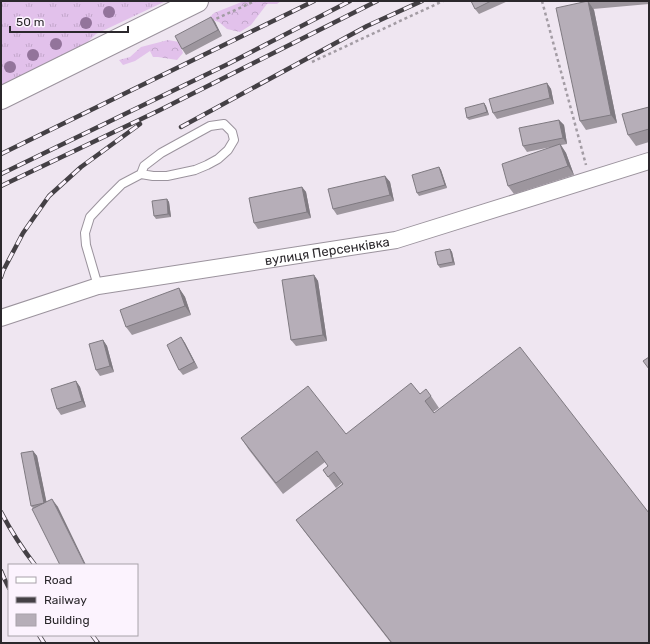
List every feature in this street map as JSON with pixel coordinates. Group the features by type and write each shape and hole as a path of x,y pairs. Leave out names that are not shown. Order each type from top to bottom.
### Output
{"main road":[{"path":"1,98 197,1"}],"street":[{"name":"вулиця Персенківка","path":"1,318 98,286 396,240 649,161"}],"lane":[{"path":"98,286 86,245 85,233 90,217 122,184 141,174 167,176 195,170 218,159 228,150 234,140 232,132 224,124 210,126 161,153 144,166 141,174"}],"path":[{"path":"206,22 255,1"},
{"path":"312,62 443,1"},
{"path":"542,1 590,179"}],"green space":[{"path":"1,1 166,1 96,34 80,49 1,87"},
{"path":"244,1 281,1 277,4 267,4 251,25 240,32 227,29 219,22 208,19 214,13"},
{"path":"168,40 179,42 183,53 177,60 153,57 150,51 135,61 123,65 119,60 130,57 141,47"}],"building":[{"path":"471,1 491,1 475,9"},
{"path":"588,1 611,115 580,121 556,8"},
{"path":"211,17 218,30 182,49 175,36"},
{"path":"547,83 550,98 493,113 489,99"},
{"path":"484,103 487,112 467,118 465,108"},
{"path":"649,107 649,129 628,135 622,114"},
{"path":"559,120 563,138 523,146 519,128"},
{"path":"560,144 568,166 508,186 502,164"},
{"path":"439,167 445,185 417,193 412,175"},
{"path":"385,176 390,195 333,209 328,189"},
{"path":"302,187 307,212 254,223 249,198"},
{"path":"167,199 168,214 154,216 152,201"},
{"path":"450,249 453,262 438,265 435,252"},
{"path":"314,275 323,335 291,340 282,280"},
{"path":"179,288 185,306 126,327 120,310"},
{"path":"181,337 194,362 179,370 167,345"},
{"path":"103,340 110,366 96,370 89,344"},
{"path":"520,347 649,513 649,643 392,643 296,520 343,484 334,472 328,477 323,470 328,466 317,451 276,483 241,438 308,386 346,434 411,383 420,394 426,389 431,396 425,401 434,413"},
{"path":"649,357 649,369 643,361"},
{"path":"76,381 82,401 57,409 51,389"},
{"path":"33,451 44,503 31,506 21,453"},
{"path":"52,499 84,564 60,564 32,509"}],"railway":[{"path":"1,154 314,1"},
{"path":"1,174 228,64 350,1"},
{"path":"1,186 160,110 377,1"},
{"path":"181,127 367,26 422,1"},
{"path":"1,277 23,233 49,196 81,167 140,124"},
{"path":"1,512 34,564"},
{"path":"1,571 8,586"},
{"path":"40,636 44,643"},
{"path":"93,636 98,643"}]}
